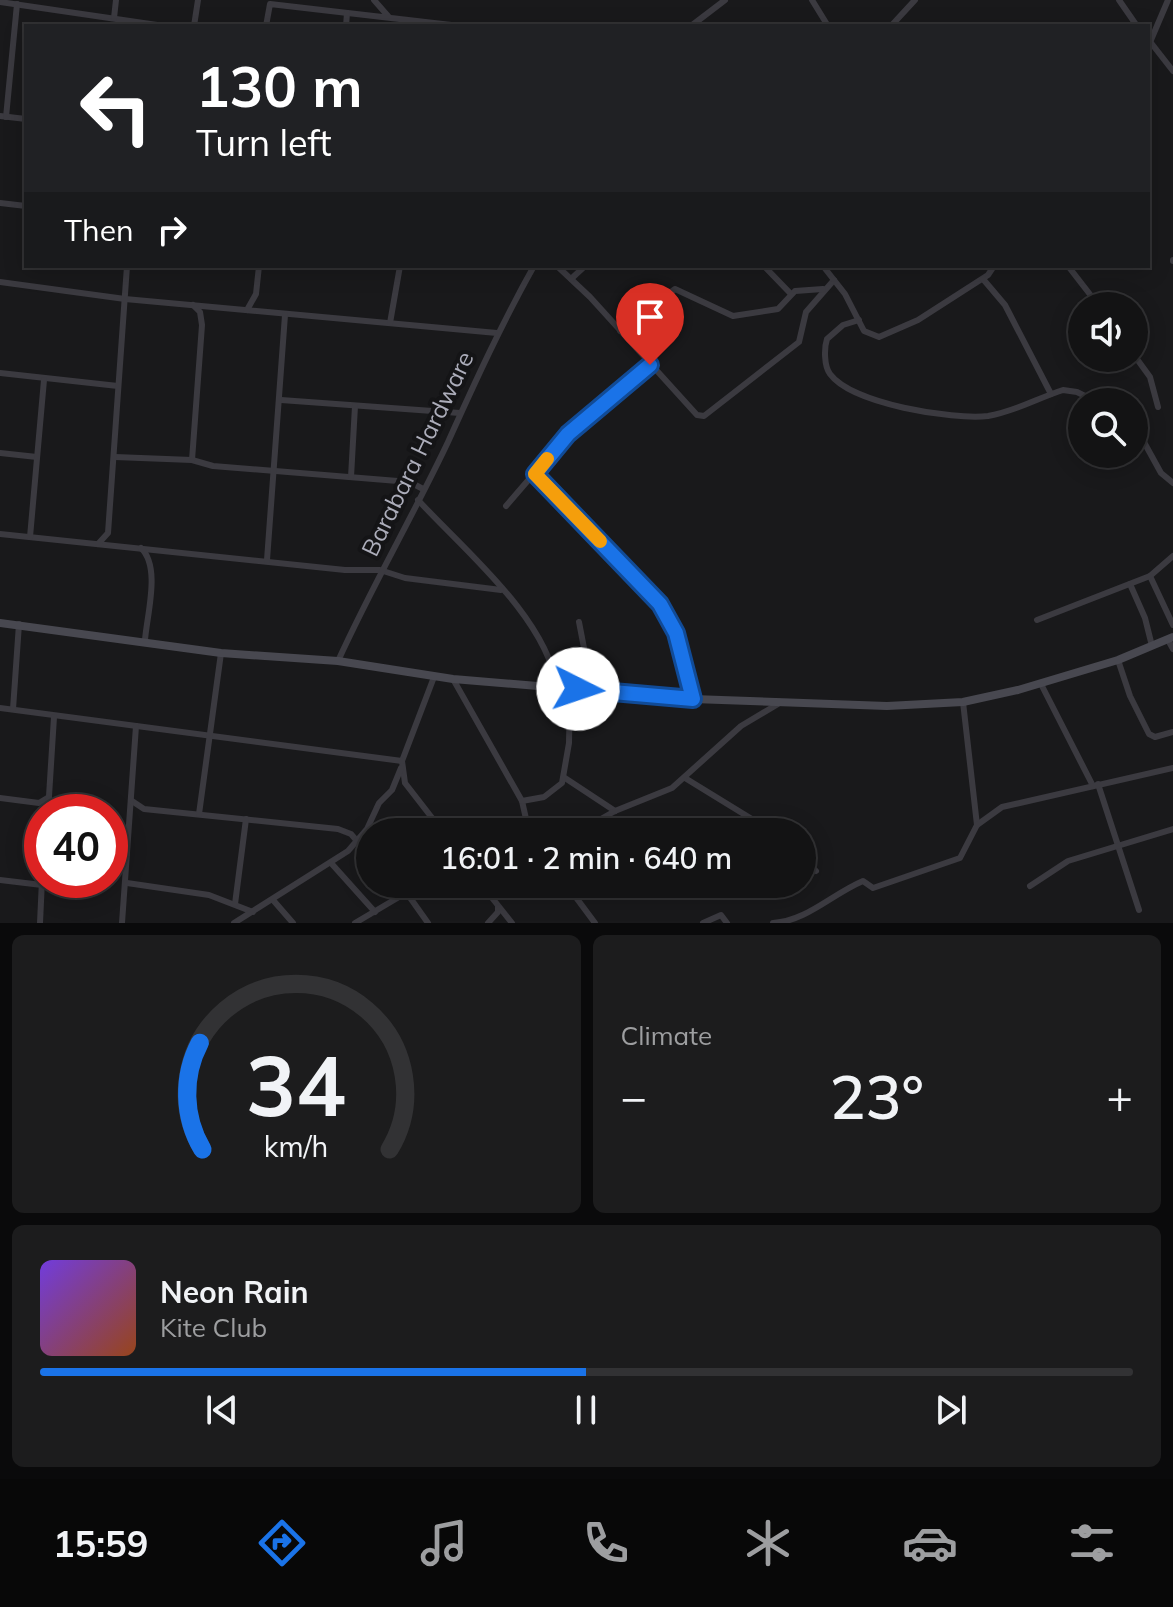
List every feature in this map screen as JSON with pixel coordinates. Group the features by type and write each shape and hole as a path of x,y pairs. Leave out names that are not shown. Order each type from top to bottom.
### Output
{"street":[{"path":"109,24 116,0"},
{"path":"194,24 198,0"},
{"path":"374,0 388,16"},
{"path":"694,24 725,0"},
{"path":"812,0 827,24"},
{"path":"893,24 915,0"},
{"path":"1119,0 1136,24"},
{"path":"1150,41 1168,0"},
{"path":"0,2 17,2 151,24"},
{"path":"17,2 3,116 24,119"},
{"path":"266,24 270,2 388,16 428,24"},
{"path":"346,24 347,13"},
{"path":"1150,44 1173,71"},
{"path":"0,203 24,206"},
{"path":"98,544 108,533 127,268"},
{"path":"247,310 256,294 259,268"},
{"path":"390,323 400,268"},
{"name":"Barabara Hardware","path":"338,661 497,333 533,268"},
{"path":"559,268 697,415 707,415 799,342 806,312 834,280"},
{"path":"571,279 583,268"},
{"path":"766,268 791,294"},
{"path":"825,268 870,336 890,335 983,279 992,268"},
{"path":"1070,268 1088,292"},
{"path":"983,279 1005,305 1051,394"},
{"path":"0,282 125,299 497,333"},
{"path":"620,331 675,289 733,316 777,310 791,294 823,289"},
{"path":"256,294 266,312"},
{"path":"192,460 202,317 193,305"},
{"path":"202,317 213,307"},
{"path":"267,560 285,315"},
{"path":"859,320 843,325 827,339 826,363 832,376 866,397 916,409 984,416 1051,394 1068,393"},
{"path":"506,506 568,434 650,365"},
{"path":"1146,372 1158,407"},
{"path":"0,373 118,386"},
{"path":"30,537 44,380"},
{"path":"281,400 460,413"},
{"path":"351,477 355,406"},
{"path":"1148,449 1161,473 1173,483"},
{"path":"0,453 37,457"},
{"path":"115,457 192,460 213,466 417,483 423,489"},
{"path":"535,474 660,604 676,633 693,699"},
{"path":"418,500 501,590 546,646 557,687"},
{"path":"108,533 118,546"},
{"path":"0,534 345,570 380,570 421,580 501,590"},
{"path":"141,548 148,556 152,569"},
{"path":"145,640 152,569 158,555 165,551"},
{"path":"1037,620 1150,576 1173,556"},
{"path":"1150,576 1173,625"},
{"path":"1130,584 1145,618 1152,646"},
{"path":"522,801 544,797 558,788 564,778 574,689 584,648 579,622"},
{"path":"0,623 145,640 221,653 338,661 453,679 778,704 844,702 887,706 963,702 1041,684 1118,660 1171,638 1173,649"},
{"path":"13,709 19,624"},
{"path":"199,814 221,653"},
{"path":"1118,660 1130,696 1149,734 1155,737 1173,732"},
{"path":"370,818 392,790 434,677"},
{"path":"453,679 522,801 526,818"},
{"path":"1041,684 1095,785 1139,910"},
{"path":"963,702 977,825"},
{"path":"603,818 664,793 685,778 741,726 778,704"},
{"path":"0,708 402,764"},
{"path":"49,794 54,717"},
{"path":"128,868 136,726"},
{"path":"402,764 405,783 432,818"},
{"path":"773,923 795,921 832,895 863,881 873,888 960,858 977,825 1002,807 1173,768"},
{"path":"564,778 615,811"},
{"path":"685,778 750,818"},
{"path":"0,798 24,801"},
{"path":"132,801 144,809 338,829 351,834 356,840"},
{"path":"131,822 144,809"},
{"path":"235,904 246,819"},
{"path":"1030,886 1068,861 1173,829"},
{"path":"239,922 331,863 356,842"},
{"path":"331,863 375,912"},
{"path":"0,880 24,881"},
{"path":"128,883 198,893 253,912"},
{"path":"40,923 41,898"},
{"path":"122,923 125,898"},
{"path":"355,923 397,898"},
{"path":"410,898 428,923"},
{"path":"492,898 512,923"},
{"path":"576,898 595,923"},
{"path":"273,900 293,923"},
{"path":"488,923 498,912 497,904"},
{"path":"703,923 721,915 727,923"}],"slow traffic":[{"path":"547,459 535,474 600,541"}],"route":[{"path":"578,689 693,699 687,665 676,633 660,604 535,474 591,412 650,365"}]}
